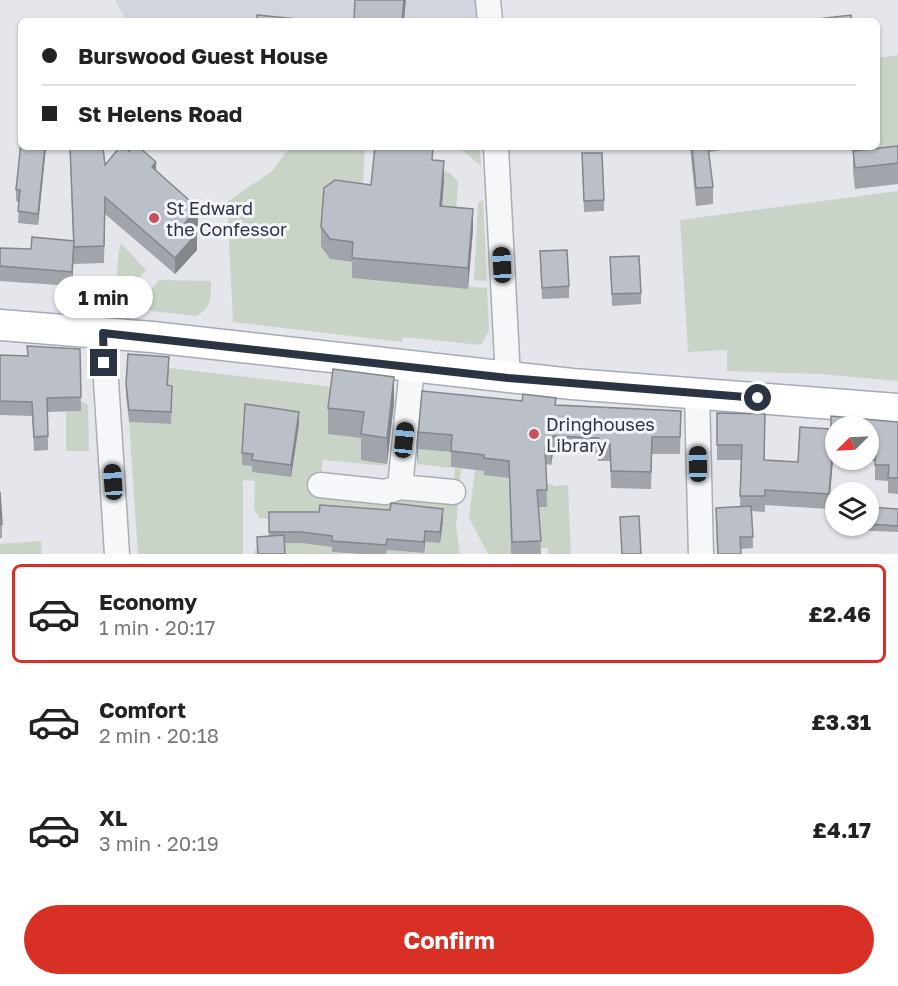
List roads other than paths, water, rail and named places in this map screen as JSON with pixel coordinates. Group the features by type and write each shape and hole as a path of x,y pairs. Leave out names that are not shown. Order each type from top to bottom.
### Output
{"main road":[{"path":"0,325 103,333 508,378 898,409"}],"street":[{"path":"488,0 490,18"},
{"path":"496,150 508,378"},
{"path":"103,333 117,554"},
{"path":"400,487 412,368"},
{"path":"697,394 701,554"},
{"path":"320,484 385,492 400,487 453,492"}],"place":[{"name":"St Edward the Confessor","path":"154,218"},
{"name":"Dringhouses Library","path":"534,434"}]}
